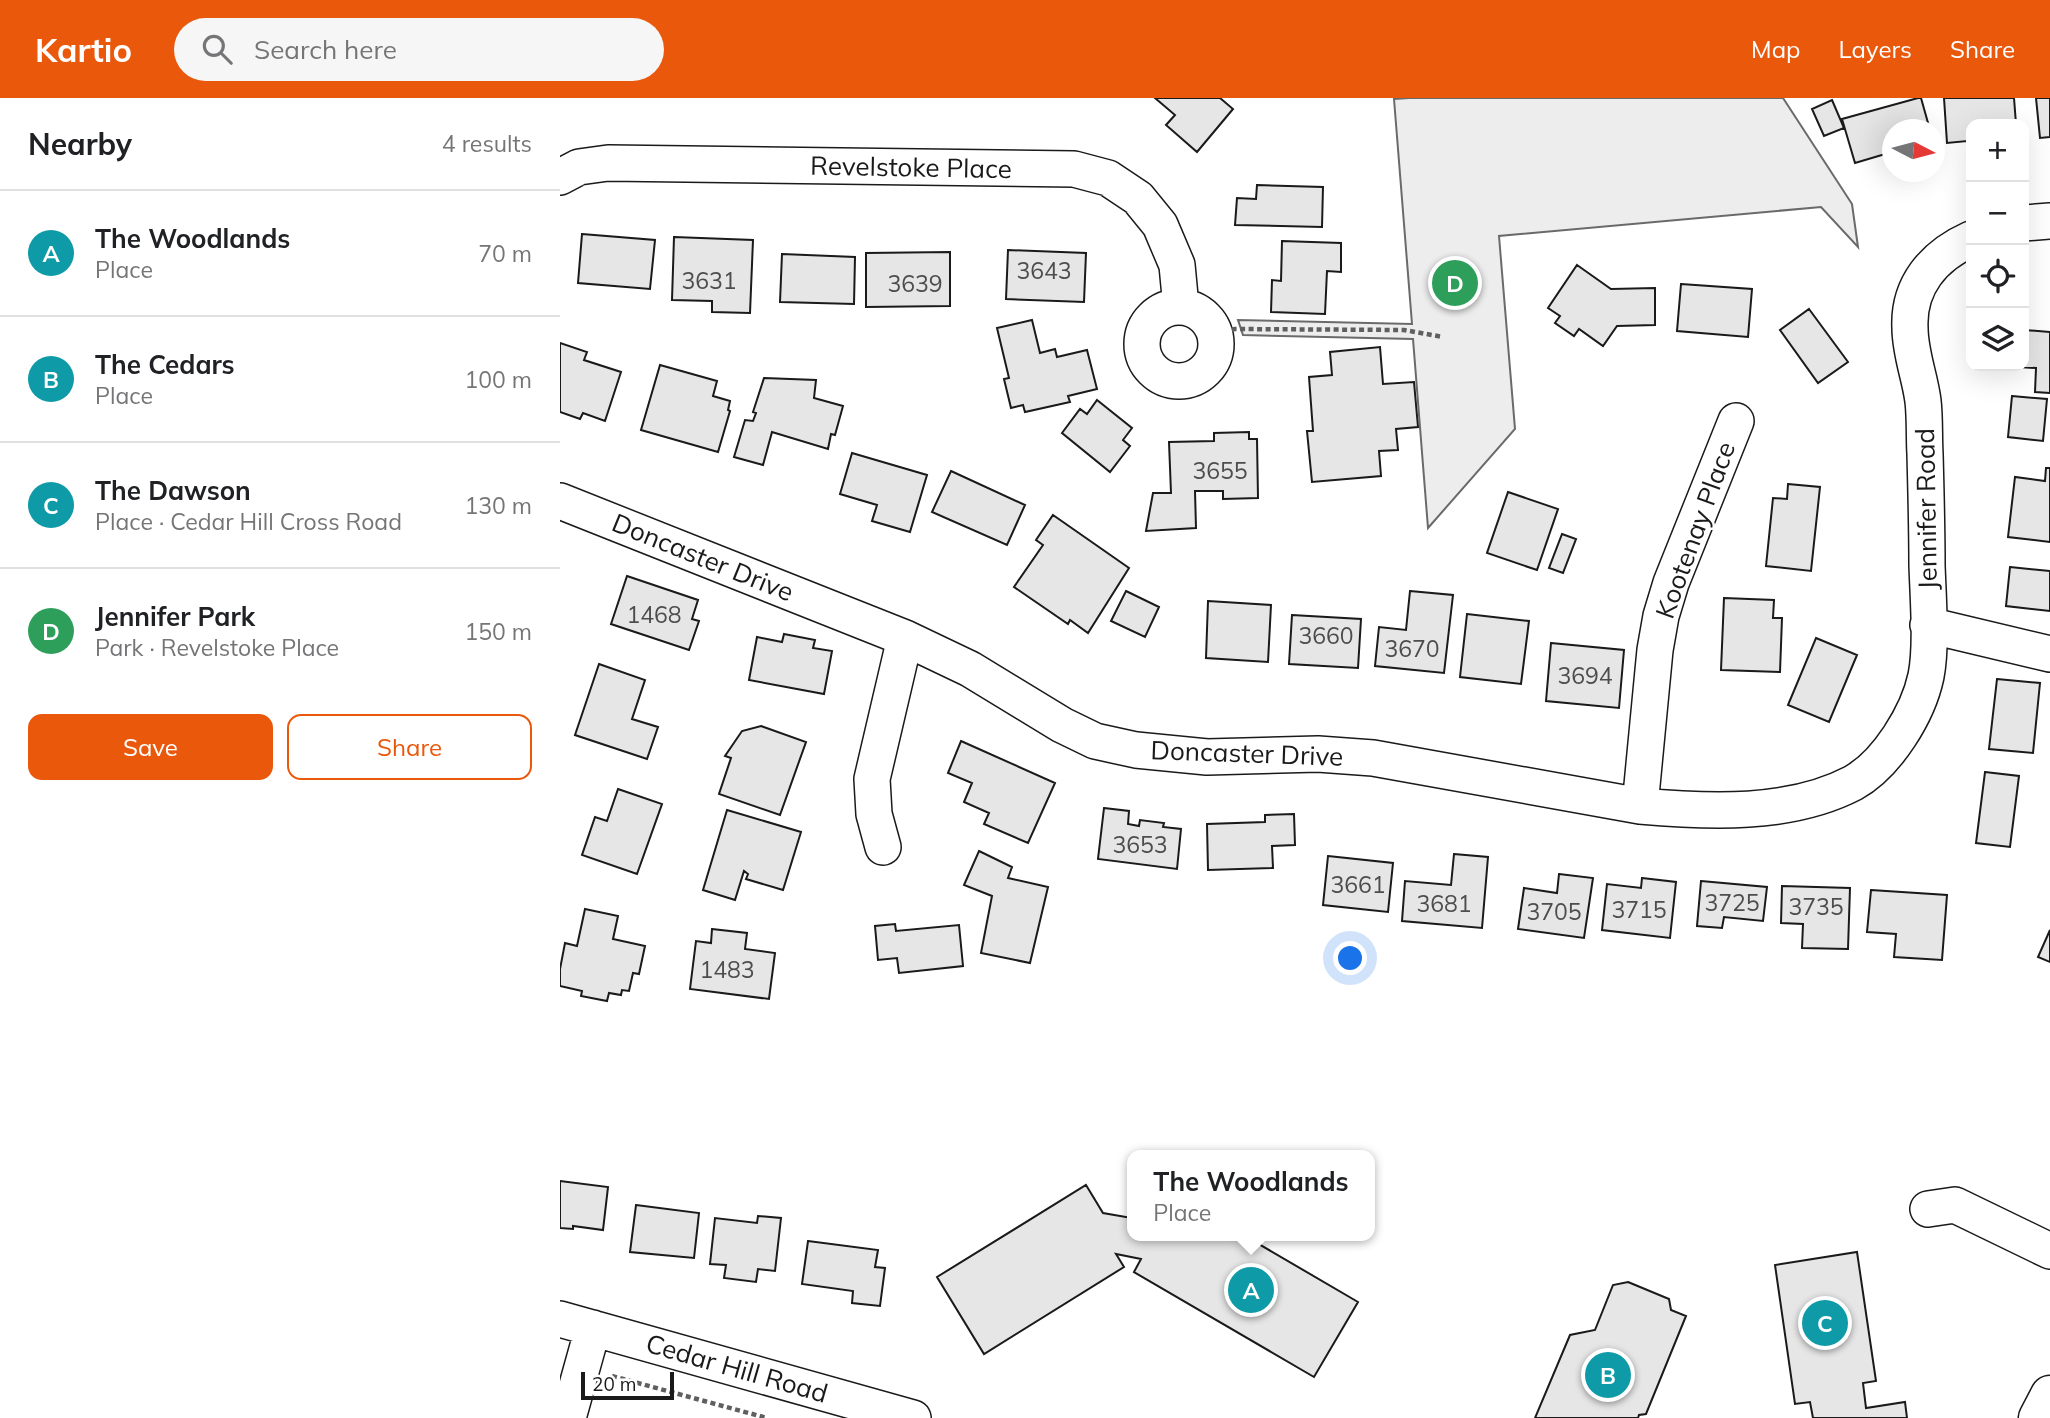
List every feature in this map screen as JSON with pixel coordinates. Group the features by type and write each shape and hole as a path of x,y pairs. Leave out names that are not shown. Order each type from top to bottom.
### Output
{"main road":[{"path":"2038,1418 2050,1395"}],"street":[{"name":"Revelstoke Place","path":"560,177 579,167 608,163 1074,169 1108,178 1138,198 1160,225 1177,265 1181,307"},
{"path":"2029,223 2050,222"},
{"name":"Jennifer Road","path":"1854,782 1889,752 1914,712 1926,675 1928,625 1923,403 1910,330 1911,306 1919,281 1937,261 1966,242"},
{"path":"1181,307 1196,311 1208,320 1215,333 1216,350 1210,366 1196,377 1180,381 1163,378 1150,367 1143,352 1143,335 1151,320 1165,310 1181,307"},
{"name":"Kootenay Place","path":"1640,806 1655,650 1661,616 1671,583 1736,421"},
{"name":"Doncaster Drive","path":"561,503 905,638 970,669 1062,725 1095,741 1136,750 1207,757 1318,754 1373,758 1640,806 1674,809 1761,808 1811,799 1854,782"},
{"path":"1928,625 2050,654"},
{"path":"883,847 874,814 872,779 905,638"},
{"path":"1928,1209 1955,1205 2050,1251"},
{"name":"Cedar Hill Road","path":"560,1319 914,1418"},
{"path":"568,1418 593,1328"}],"path":[{"path":"1215,333 1235,329 1404,331 1443,337"},
{"path":"583,1368 766,1418"}],"shaded area":[{"path":"1783,98 1852,204 1858,247 1821,207 1499,236 1515,429 1428,528 1413,339 1243,335 1238,320 1412,324 1394,99"}],"building":[{"path":"1155,98 1220,98 1233,109 1197,152 1166,125 1175,115"},
{"path":"1921,98 1927,119 1882,119 1882,155 1855,163 1842,119"},
{"path":"1944,98 2014,98 2016,119 1966,119 1966,141 1947,143"},
{"path":"2036,98 2050,98 2050,137 2040,138"},
{"path":"1832,100 1844,128 1824,136 1812,109"},
{"path":"1257,185 1323,187 1322,227 1235,225 1237,198 1256,199"},
{"path":"582,234 655,240 650,289 578,283"},
{"path":"674,237 753,240 750,313 712,312 712,301 672,300"},
{"path":"1282,241 1341,243 1341,272 1327,271 1325,314 1271,312 1272,280 1281,281"},
{"path":"1008,250 1086,253 1084,302 1006,299"},
{"path":"950,252 950,306 866,307 866,253"},
{"path":"782,254 855,257 854,304 780,302"},
{"path":"1577,265 1611,289 1655,288 1655,325 1617,326 1603,346 1579,329 1574,336 1555,323 1560,316 1548,308"},
{"path":"1681,284 1752,289 1748,337 1677,331"},
{"path":"1809,309 1848,362 1818,383 1780,330"},
{"path":"1032,320 1040,353 1055,349 1057,357 1087,350 1097,389 1068,396 1070,402 1025,412 1023,405 1011,408 1004,379 1009,378 997,328"},
{"path":"2029,330 2050,332 2050,393 2035,392 2036,368 2029,368"},
{"path":"560,343 587,352 584,360 621,372 605,421 583,413 580,419 560,412"},
{"path":"1380,347 1383,384 1414,382 1418,427 1396,429 1398,450 1379,451 1381,476 1312,482 1307,431 1313,431 1309,377 1332,375 1330,352"},
{"path":"660,365 717,381 713,396 730,401 730,411 718,452 641,430"},
{"path":"764,378 816,380 814,398 843,406 835,435 831,434 828,449 772,432 763,465 734,457 745,420 753,421 756,413 753,412"},
{"path":"2012,396 2047,399 2043,441 2008,437"},
{"path":"1097,400 1132,428 1123,440 1130,446 1110,472 1062,433 1080,409 1087,414"},
{"path":"1249,432 1249,439 1257,439 1258,498 1223,499 1223,491 1195,491 1196,528 1146,531 1153,493 1171,493 1169,442 1214,441 1214,433"},
{"path":"852,453 927,475 910,532 872,521 877,505 840,494"},
{"path":"2046,468 2050,468 2050,542 2008,537 2015,477 2045,481"},
{"path":"951,471 1025,505 1007,545 932,512"},
{"path":"1788,484 1820,487 1811,571 1766,566 1773,498 1787,499"},
{"path":"1508,492 1558,509 1537,570 1487,553"},
{"path":"1053,515 1129,568 1088,633 1070,620 1068,624 1014,587 1043,545 1036,540"},
{"path":"1562,534 1576,539 1563,573 1549,568"},
{"path":"2010,567 2050,571 2050,611 2006,606"},
{"path":"627,576 698,600 692,619 699,621 689,650 611,624"},
{"path":"1126,591 1159,607 1145,637 1111,621"},
{"path":"1410,591 1453,595 1444,673 1375,666 1379,627 1406,630"},
{"path":"1724,598 1774,600 1773,618 1782,618 1780,672 1721,670"},
{"path":"1208,601 1271,605 1268,662 1206,658"},
{"path":"1467,614 1529,621 1521,684 1460,677"},
{"path":"1292,615 1361,619 1358,668 1289,664"},
{"path":"784,634 815,640 813,648 832,651 824,694 749,680 757,637 782,642"},
{"path":"1816,638 1857,655 1829,722 1788,705"},
{"path":"1551,643 1624,650 1619,708 1546,701"},
{"path":"599,664 645,680 632,719 658,727 647,759 575,735"},
{"path":"1997,679 2040,683 2033,753 1989,749"},
{"path":"761,726 806,742 780,815 719,794 731,758 725,756 742,731"},
{"path":"961,741 1055,783 1028,843 984,824 989,813 964,802 972,783 948,773"},
{"path":"1985,772 2019,776 2010,847 1976,843"},
{"path":"618,789 662,804 637,874 582,855 595,817 607,821"},
{"path":"1104,808 1129,811 1128,824 1139,826 1140,820 1164,823 1163,827 1181,829 1177,869 1098,859"},
{"path":"727,810 801,832 783,890 746,879 748,874 744,871 735,900 703,890"},
{"path":"1294,814 1295,845 1272,846 1273,868 1208,870 1207,824 1265,822 1265,815"},
{"path":"979,851 1012,867 1008,878 1048,887 1030,963 981,953 992,896 964,885"},
{"path":"1454,854 1488,857 1482,928 1402,921 1405,881 1451,885"},
{"path":"1328,856 1393,863 1388,912 1323,905"},
{"path":"1559,874 1593,878 1584,938 1518,929 1524,888 1557,893"},
{"path":"1642,878 1676,882 1670,938 1602,930 1607,884 1641,888"},
{"path":"1701,881 1767,887 1763,921 1724,917 1722,928 1697,926"},
{"path":"1782,886 1850,888 1848,949 1802,948 1803,924 1781,923"},
{"path":"1871,890 1947,895 1942,960 1894,957 1896,934 1867,932"},
{"path":"585,909 618,916 613,939 645,946 639,974 633,973 629,991 622,990 621,995 609,993 607,1001 581,996 582,991 560,986 565,943 577,946"},
{"path":"895,924 896,931 959,925 963,966 899,973 897,958 878,960 875,926"},
{"path":"712,929 747,933 745,949 775,953 769,999 690,989 696,941 711,943"},
{"path":"2050,930 2050,962 2038,957"},
{"path":"560,1181 608,1187 603,1230 573,1226 573,1229 560,1228"},
{"path":"1086,1185 1103,1213 1127,1217 1127,1241 1254,1241 1358,1302 1314,1377 1134,1272 1141,1259 1116,1254 1124,1267 984,1354 937,1277"},
{"path":"636,1205 699,1213 694,1258 630,1252"},
{"path":"758,1216 781,1218 775,1271 758,1269 756,1282 724,1278 726,1265 710,1264 715,1218 757,1223"},
{"path":"808,1241 878,1250 875,1267 885,1268 880,1306 852,1303 853,1291 802,1284"},
{"path":"1857,1252 1876,1381 1863,1383 1866,1408 1905,1402 1907,1418 1813,1418 1810,1402 1795,1404 1775,1265"},
{"path":"1628,1282 1669,1299 1671,1310 1686,1316 1646,1414 1639,1415 1638,1418 1535,1418 1570,1335 1595,1330 1613,1285"}],"place":[{"name":"Jennifer Park","path":"1455,283"},
{"name":"The Woodlands","path":"1251,1290"},
{"name":"The Dawson","path":"1825,1323"},
{"name":"The Cedars","path":"1608,1375"}]}
